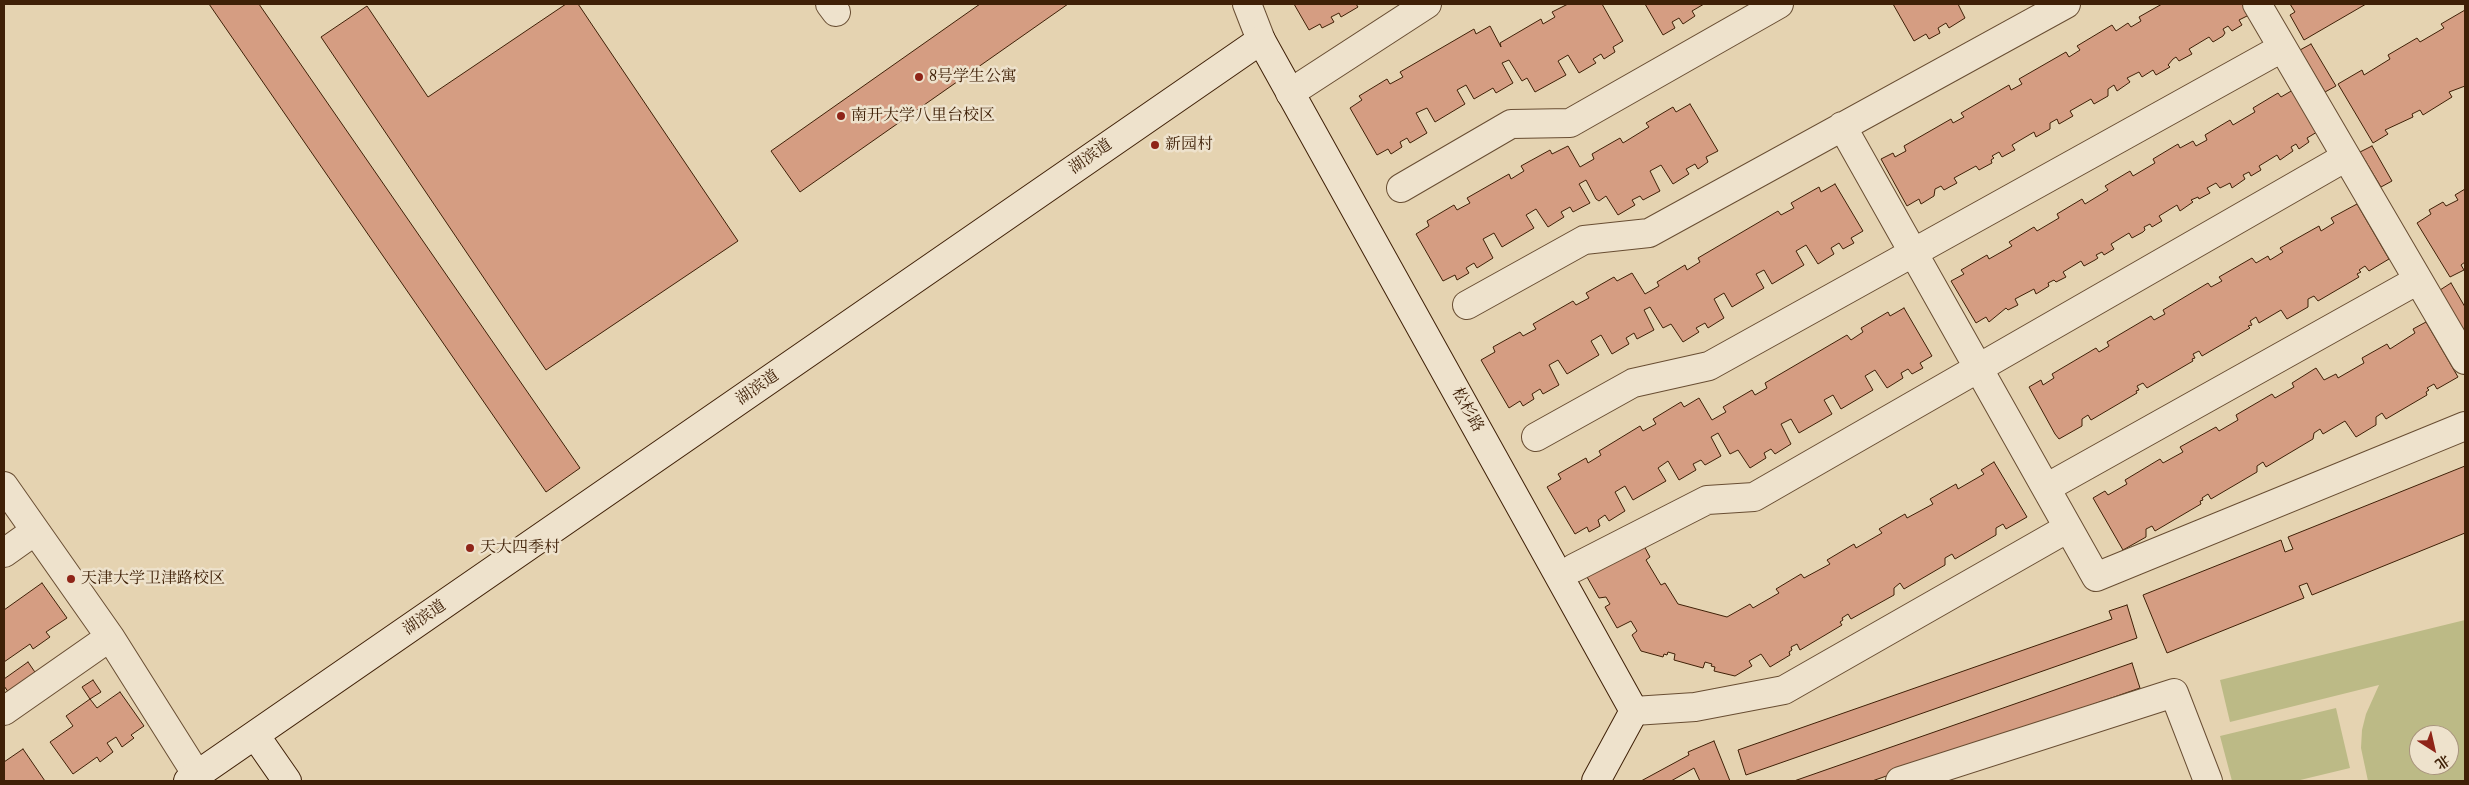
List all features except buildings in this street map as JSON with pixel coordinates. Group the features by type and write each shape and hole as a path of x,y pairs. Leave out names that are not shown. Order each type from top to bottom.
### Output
{"street":[{"name":"松杉路","path":"1246,4 1261,40 1290,93 1634,711"},
{"path":"1290,93 1428,4"},
{"path":"1401,188 1511,124 1570,123 1779,4"},
{"path":"1467,305 1584,240 1648,232 2066,4"},
{"path":"2256,4 2465,360"},
{"name":"湖滨道","path":"193,778 1261,40"},
{"path":"1536,437 1633,382 1709,366 2282,48"},
{"path":"1842,126 2096,577 2465,426"},
{"path":"1574,568 1707,500 1754,497 2346,157"},
{"path":"2046,488 2418,280"},
{"path":"4,486 110,637 193,778"},
{"path":"1596,781 1634,711 1695,708 1784,690 2068,528"},
{"path":"4,553 35,531"},
{"path":"4,711 110,637"},
{"path":"1900,781 2174,693 2208,781"},
{"path":"255,735 287,781"}],"shaded area":[{"path":"2465,620 2465,781 2368,781 2361,748 2362,730 2366,714 2379,685 2230,722 2220,680"},
{"path":"2336,708 2350,768 2296,781 2232,781 2220,736"}],"place":[{"name":"8号学生公寓","path":"919,77"},
{"name":"南开大学八里台校区","path":"841,116"},
{"name":"新园村","path":"1155,145"},
{"name":"天大四季村","path":"470,548"},
{"name":"天津大学卫津路校区","path":"71,579"}]}
